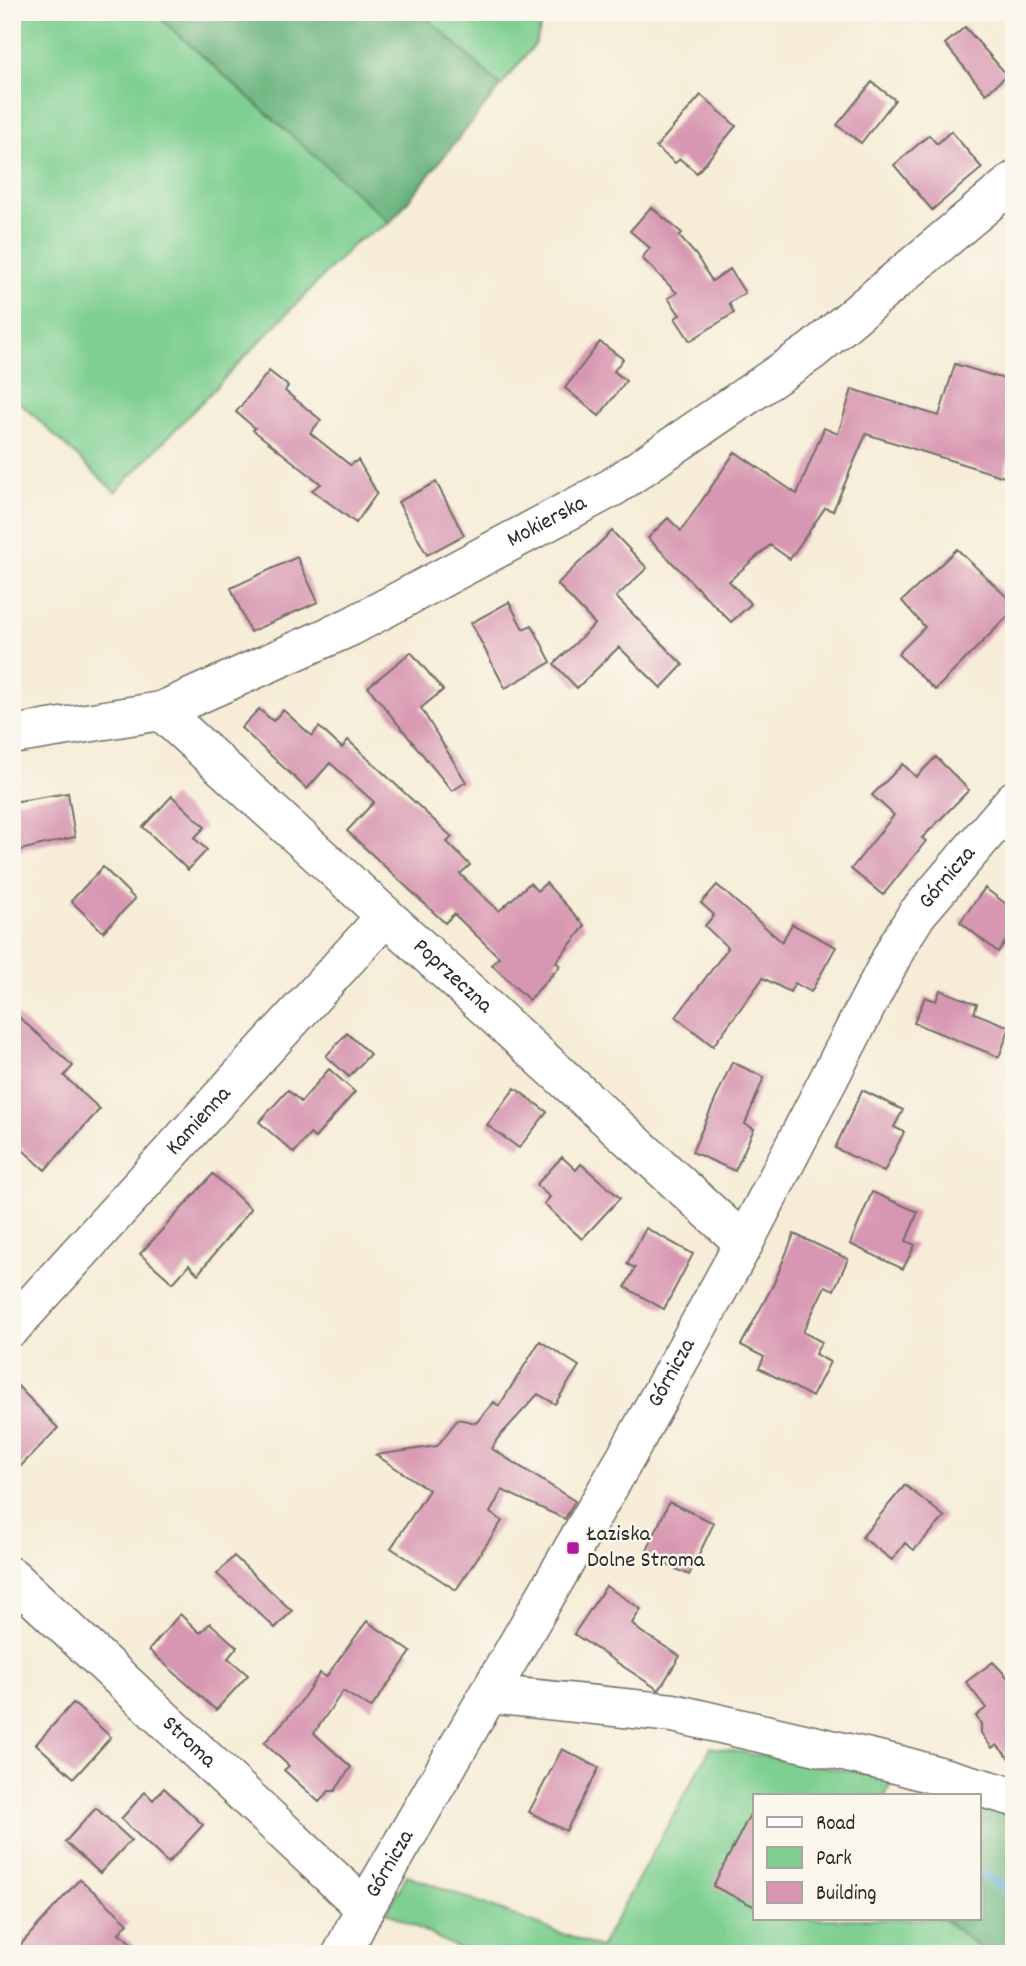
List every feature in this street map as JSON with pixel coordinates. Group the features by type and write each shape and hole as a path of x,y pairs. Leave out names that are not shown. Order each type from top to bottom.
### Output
{"street":[{"name":"Mokierska","path":"12,736 161,711 350,628 613,487 812,351 1014,181"},
{"name":"Poprzeczna","path":"161,711 744,1243"},
{"name":"Górnicza","path":"342,1954 365,1908 626,1457 744,1243 899,943 917,914 1014,800"},
{"name":"Kamienna","path":"12,1327 385,917"},
{"name":"Stroma","path":"12,1577 365,1908"},
{"path":"488,1694 673,1713 900,1765 1014,1797"}],"green space":[{"path":"12,12 153,12 390,223 357,241 115,492 12,395"},
{"path":"153,12 421,12 501,86 390,223"},
{"path":"421,12 545,12 536,43 501,86"},
{"path":"711,1747 895,1779 886,1794 753,1794 753,1920 945,1920 987,1954 469,1954 387,1912 407,1875 600,1948"},
{"path":"981,1805 1014,1815 1014,1954 987,1954 945,1920 981,1920"}],"building":[{"path":"965,27 1007,75 986,94 945,44"},
{"path":"872,82 895,100 861,143 837,125"},
{"path":"701,95 736,126 697,173 680,159 675,163 656,147"},
{"path":"951,131 982,168 932,210 894,165 929,135 937,144"},
{"path":"651,207 682,233 679,236 696,255 712,281 730,269 745,293 729,303 734,313 690,341 675,318 680,315 668,298 677,293 642,258 650,248 630,231"},
{"path":"600,342 623,359 614,371 626,381 599,416 565,388"},
{"path":"955,364 1014,382 1014,462 1008,460 1004,477 866,434 833,511 825,508 790,559 770,545 729,581 751,604 731,622 648,538 668,518 681,531 735,452 797,494 824,428 838,434 852,389 939,416"},
{"path":"269,371 288,386 285,391 321,420 310,433 350,465 358,460 377,493 356,523 312,490 321,484 253,430 255,428 236,412"},
{"path":"436,482 464,535 427,555 398,502"},
{"path":"612,531 647,568 616,597 683,665 661,688 619,647 577,688 554,664 595,624 557,584"},
{"path":"957,549 1014,604 1014,610 935,690 898,654 925,627 902,601"},
{"path":"297,557 318,602 250,632 231,588"},
{"path":"509,602 523,629 532,625 551,662 505,688 471,623"},
{"path":"411,652 443,690 421,708 466,782 452,791 368,687"},
{"path":"259,709 273,721 283,710 312,736 319,727 342,748 348,740 452,837 447,842 470,865 460,874 499,911 530,883 537,891 546,883 585,926 556,962 560,966 529,1000 492,965 499,957 454,914 445,923 347,831 374,802 330,763 307,789 241,728"},
{"path":"936,757 969,790 922,838 926,841 883,895 851,869 894,815 872,795 903,764 916,777"},
{"path":"68,793 75,837 16,851 12,802"},
{"path":"172,796 205,827 194,838 207,850 188,870 143,827"},
{"path":"103,867 135,899 103,932 71,901"},
{"path":"717,885 782,942 792,924 836,947 811,992 795,983 790,992 763,978 713,1046 676,1017 728,948 705,926 714,915 701,903"},
{"path":"985,888 1014,910 1014,930 998,952 960,922"},
{"path":"940,990 977,1004 974,1013 1010,1027 999,1057 914,1023 925,997 936,1001"},
{"path":"12,1011 73,1066 64,1076 100,1109 45,1170 12,1140"},
{"path":"347,1033 370,1054 349,1077 326,1056"},
{"path":"732,1062 764,1077 745,1124 754,1129 735,1171 692,1152"},
{"path":"329,1069 355,1092 315,1138 310,1134 294,1153 259,1122 288,1090 301,1102"},
{"path":"515,1088 547,1112 519,1148 487,1125"},
{"path":"862,1090 903,1110 894,1127 904,1132 884,1172 835,1148"},
{"path":"562,1157 576,1170 581,1164 620,1198 582,1239 544,1204 550,1197 536,1185"},
{"path":"213,1174 251,1209 198,1274 189,1265 173,1283 140,1254"},
{"path":"872,1192 918,1212 906,1241 915,1245 903,1269 850,1244"},
{"path":"646,1228 693,1254 664,1309 625,1287 635,1268 627,1264"},
{"path":"794,1234 848,1259 834,1290 825,1286 803,1332 822,1342 815,1354 830,1362 812,1397 759,1368 764,1357 741,1345 774,1283"},
{"path":"540,1341 579,1366 555,1404 538,1394 497,1439 492,1449 575,1501 565,1519 502,1490 490,1513 502,1521 456,1590 391,1548 429,1490 376,1455 437,1446 458,1419 476,1423 494,1402 499,1406"},
{"path":"12,1380 58,1428 12,1475"},
{"path":"905,1485 945,1517 914,1550 905,1543 892,1560 862,1537"},
{"path":"669,1502 714,1523 689,1575 645,1555"},
{"path":"234,1556 292,1611 275,1628 217,1574"},
{"path":"606,1586 641,1609 632,1623 640,1631 680,1656 659,1690 574,1634"},
{"path":"180,1614 200,1633 210,1623 237,1647 228,1658 248,1675 216,1710 149,1650"},
{"path":"367,1621 411,1652 371,1708 343,1691 314,1733 351,1767 335,1791 329,1791 319,1802 284,1770 289,1766 264,1743 297,1707 320,1673 326,1677"},
{"path":"993,1662 1014,1684 1014,1764 997,1745 992,1748 981,1733 981,1724 976,1716 986,1708 966,1682"},
{"path":"73,1703 111,1737 74,1778 36,1744"},
{"path":"562,1749 599,1768 566,1831 529,1812"},
{"path":"164,1788 203,1825 168,1863 121,1819 145,1792 153,1800"},
{"path":"96,1808 131,1840 100,1873 65,1842"},
{"path":"753,1809 753,1906 713,1886"},
{"path":"80,1879 128,1923 119,1933 144,1954 12,1954"}],"waterway":[{"path":"981,1874 1014,1893"}],"place":[{"name":"Łaziska Dolne Stroma","path":"573,1548"}]}
